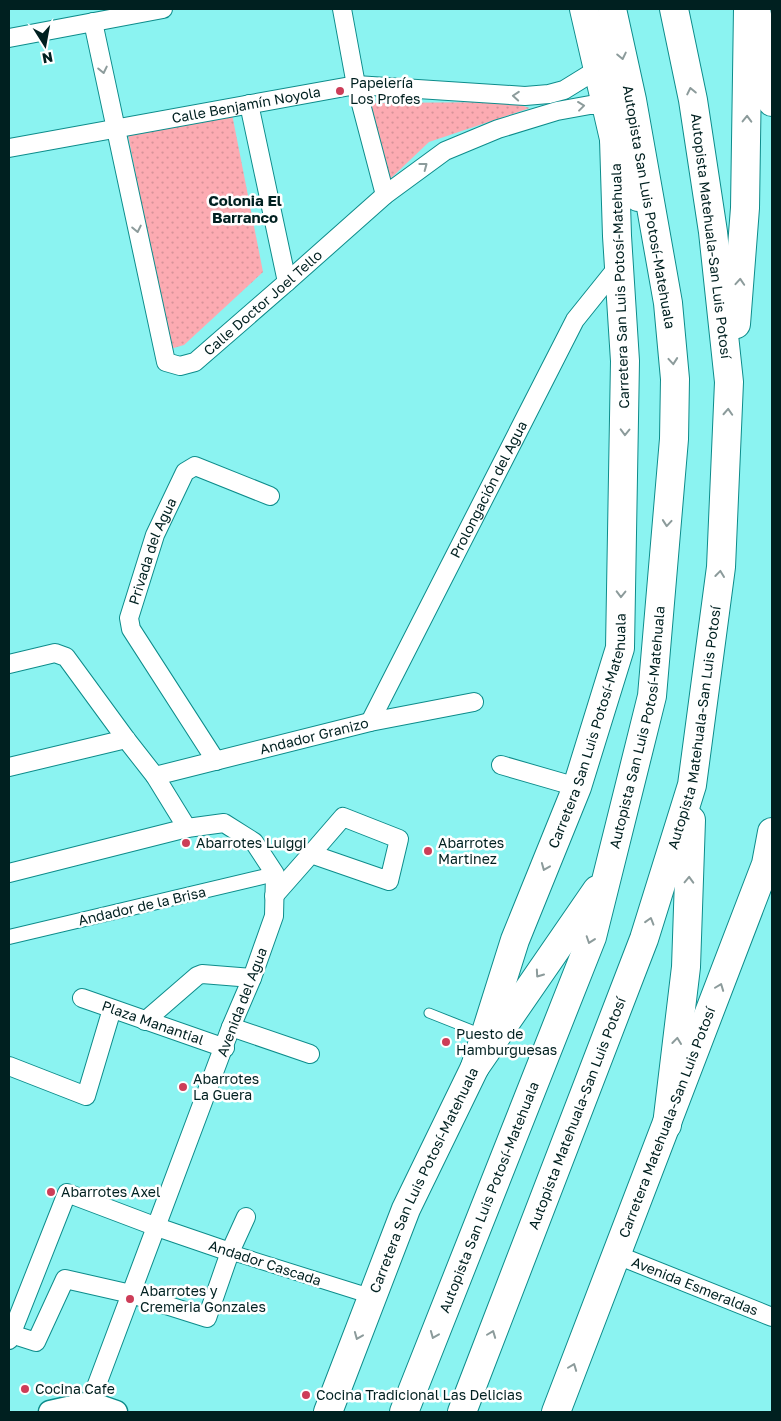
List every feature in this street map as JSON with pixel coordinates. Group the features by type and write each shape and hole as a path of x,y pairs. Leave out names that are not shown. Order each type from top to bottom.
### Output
{"main road":[{"name":"Carretera San Luis Potosí-Matehuala","path":"328,1412 374,1297 406,1208 475,1067 515,940 577,787 620,648 625,371 617,236 614,138 584,9"},
{"name":"Autopista San Luis Potosí-Matehuala","path":"404,1412 592,937 652,696 674,439 675,379 668,303 658,243 632,100 612,9"},
{"name":"Autopista Matehuala-San Luis Potosí","path":"462,1412 644,939 692,785 721,567 729,382 712,222 693,100 674,9"},
{"path":"729,382 738,310 745,208 748,9"},
{"path":"756,9 772,102"},
{"path":"614,138 658,243"},
{"path":"668,1125 686,967 692,785"},
{"name":"Carretera Matehuala-San Luis Potosí","path":"556,1412 668,1125 766,864 772,832"},
{"path":"475,1067 606,876"}],"street":[{"path":"9,38 163,9"},
{"path":"342,9 356,85 385,195"},
{"name":"Calle Doctor Joel Tello","path":"93,22 166,362 180,366 195,362 385,195 444,151 498,129 573,107 606,105"},
{"name":"Calle Benjamín Noyola","path":"9,148 356,85 525,96 549,94 564,90 598,69"},
{"path":"249,104 288,282"},
{"name":"Prolongación del Agua","path":"370,722 575,320 620,264"},
{"name":"Privada del Agua","path":"216,761 130,629 129,618 155,535 185,472 195,466 270,496"},
{"path":"9,664 55,653 66,657 126,739 156,776 187,828"},
{"name":"Andador Granizo","path":"156,776 370,722 474,702"},
{"path":"9,767 126,739"},
{"path":"501,766 577,787"},
{"path":"274,896 343,817 399,839 389,881 311,854"},
{"path":"9,873 187,828 224,823 254,842 275,874"},
{"name":"Avenida del Agua","path":"90,1403 274,916 275,874"},
{"name":"Andador de la Brisa","path":"9,937 275,874"},
{"path":"145,1021 197,976 202,974 252,978"},
{"name":"Plaza Manantial","path":"82,998 225,1048"},
{"path":"9,1066 86,1096 112,1009"},
{"path":"231,1027 310,1054"},
{"name":"Andador Cascada","path":"10,1337 67,1193 156,1227 374,1297"},
{"path":"10,1337 36,1342 65,1279 131,1294 207,1318 230,1252 246,1218"},
{"name":"Avenida Esmeraldas","path":"617,1254 772,1318"},
{"path":"50,1412 90,1403 116,1412"}],"lane":[{"path":"429,1013 485,1035"}],"shaded area":[{"path":"509,102 530,108 429,142 388,181 370,103"},
{"path":"232,114 263,272 184,345 170,349 128,135"}],"place":[{"name":"Papelería Los Profes","path":"340,91"},
{"name":"Abarrotes Luiggi","path":"186,843"},
{"name":"Abarrotes Martinez","path":"428,851"},
{"name":"Puesto de Hamburguesas","path":"446,1042"},
{"name":"Abarrotes La Guera","path":"183,1087"},
{"name":"Abarrotes Axel","path":"51,1192"},
{"name":"Abarrotes y Cremeria Gonzales","path":"130,1299"},
{"name":"Cocina Cafe","path":"25,1389"},
{"name":"Cocina Tradicional Las Delicias","path":"306,1395"}],"district":[{"name":"Colonia El Barranco","path":"245,210"}]}
